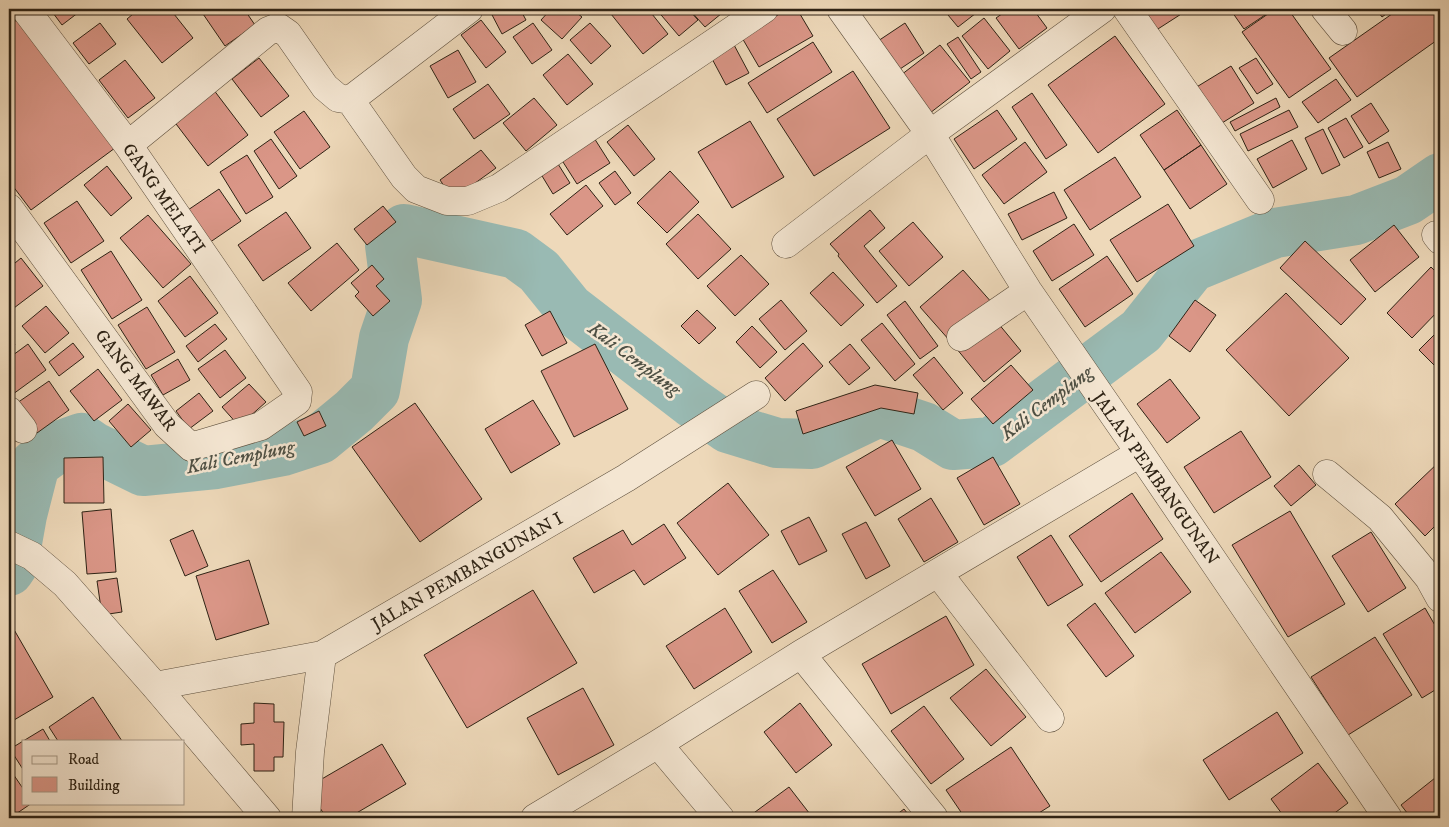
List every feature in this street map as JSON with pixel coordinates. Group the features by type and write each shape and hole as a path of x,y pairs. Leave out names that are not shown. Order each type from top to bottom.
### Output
{"street":[{"name":"GANG MELATI","path":"25,9 128,145 298,392"},
{"path":"350,100 469,9"},
{"path":"128,145 268,31 278,27 288,34 325,87 338,98 350,100 404,177 416,189 447,201 468,201 499,188 764,9"},
{"name":"JALAN PEMBANGUNAN","path":"841,9 930,134 1028,291 1388,818"},
{"path":"786,244 930,134 1102,9"},
{"path":"1128,9 1260,200"},
{"path":"1326,9 1342,31"},
{"name":"GANG MAWAR","path":"9,208 167,425 190,447 262,425 295,402 298,398 298,392"},
{"path":"961,337 1028,291"},
{"name":"JALAN PEMBANGUNAN I","path":"155,686 322,655 626,478 756,395"},
{"path":"535,818 658,744 801,654 1140,453"},
{"path":"1327,474 1380,518 1429,578 1440,598"},
{"path":"20,550 65,584 267,818"},
{"path":"938,573 1050,718"},
{"path":"801,654 934,818"},
{"path":"306,818 310,752 322,655"},
{"path":"658,744 720,818"}],"building":[{"path":"9,9 18,17 9,24"},
{"path":"50,9 83,9 62,25"},
{"path":"139,9 170,9 193,38 162,63 127,19"},
{"path":"204,9 244,9 255,25 225,46 201,11"},
{"path":"493,9 520,9 526,20 502,34 490,11"},
{"path":"551,9 572,9 582,17 562,39 541,20"},
{"path":"607,9 648,9 668,34 643,54"},
{"path":"656,9 688,9 698,20 679,36"},
{"path":"689,9 727,9 705,27"},
{"path":"788,9 797,9 813,36 759,67 741,36"},
{"path":"943,9 979,9 980,10 958,27"},
{"path":"1009,9 1033,9 1047,28 1019,49 996,18"},
{"path":"1129,9 1189,9 1147,36"},
{"path":"1230,9 1274,9 1244,29"},
{"path":"1275,9 1288,9 1331,69 1289,98 1242,32"},
{"path":"1376,9 1393,9 1382,17"},
{"path":"1399,9 1436,9 1440,14 1440,38 1357,97 1329,58"},
{"path":"19,18 115,148 31,210 9,181 9,26"},
{"path":"984,18 1010,51 988,69 962,36"},
{"path":"481,20 506,52 486,68 461,35"},
{"path":"100,23 116,44 89,64 73,43"},
{"path":"533,23 552,50 532,64 513,37"},
{"path":"590,23 611,46 591,64 570,40"},
{"path":"905,23 924,53 897,71 878,41"},
{"path":"1115,36 1165,104 1098,153 1048,85"},
{"path":"958,37 981,72 971,79 947,44"},
{"path":"813,42 832,72 767,113 748,83"},
{"path":"733,43 749,73 726,85 710,55"},
{"path":"940,45 970,82 930,113 901,75"},
{"path":"458,50 476,82 448,98 430,66"},
{"path":"568,54 593,84 567,105 543,75"},
{"path":"259,58 289,96 261,117 232,79"},
{"path":"1256,58 1273,84 1257,94 1239,68"},
{"path":"125,60 155,98 128,118 99,80"},
{"path":"1231,66 1254,103 1214,128 1190,91"},
{"path":"853,71 890,128 814,176 777,119"},
{"path":"1336,79 1351,100 1318,123 1302,102"},
{"path":"488,84 510,114 474,139 453,109"},
{"path":"210,85 248,135 208,166 170,116"},
{"path":"1032,93 1067,145 1046,159 1012,107"},
{"path":"534,98 557,125 526,151 503,123"},
{"path":"1276,98 1280,107 1235,131 1230,122"},
{"path":"1371,103 1389,131 1369,144 1351,116"},
{"path":"997,110 1017,139 974,169 954,139"},
{"path":"1177,110 1201,145 1164,170 1140,135"},
{"path":"1289,110 1298,127 1248,151 1240,134"},
{"path":"304,111 330,147 300,169 274,132"},
{"path":"1346,118 1363,147 1344,158 1328,128"},
{"path":"750,121 784,177 732,208 698,152"},
{"path":"628,125 655,159 634,176 607,142"},
{"path":"1323,129 1340,165 1322,174 1305,138"},
{"path":"589,130 610,163 577,184 556,151"},
{"path":"271,139 297,176 279,189 254,151"},
{"path":"1292,140 1307,169 1273,188 1257,159"},
{"path":"1025,142 1047,172 1004,204 982,175"},
{"path":"1388,142 1401,169 1379,178 1367,152"},
{"path":"1201,145 1227,184 1190,209 1164,170"},
{"path":"481,150 496,168 453,199 440,180"},
{"path":"247,155 273,197 246,214 220,172"},
{"path":"553,156 570,183 553,194 536,166"},
{"path":"1115,157 1141,197 1090,230 1064,190"},
{"path":"107,166 132,198 111,216 84,185"},
{"path":"615,171 631,193 615,205 599,183"},
{"path":"670,171 699,202 667,233 637,203"},
{"path":"586,185 603,206 567,235 550,214"},
{"path":"219,189 241,221 206,245 185,212"},
{"path":"1054,192 1067,218 1022,240 1008,214"},
{"path":"77,201 104,241 71,263 44,223"},
{"path":"1168,204 1194,246 1137,282 1110,240"},
{"path":"383,206 396,222 367,245 354,229"},
{"path":"870,210 885,228 864,246 897,286 877,303 830,244"},
{"path":"286,212 311,248 263,281 238,245"},
{"path":"698,214 731,249 698,279 666,244"},
{"path":"148,215 191,264 163,288 120,238"},
{"path":"913,222 943,257 909,286 879,251"},
{"path":"1074,224 1094,255 1052,281 1033,251"},
{"path":"1394,225 1419,257 1375,292 1350,260"},
{"path":"1305,241 1366,299 1341,325 1280,268"},
{"path":"337,243 359,270 311,311 288,283"},
{"path":"111,251 142,300 112,319 81,270"},
{"path":"741,255 769,284 735,316 707,286"},
{"path":"1107,256 1133,294 1085,327 1059,289"},
{"path":"21,258 43,286 10,311 9,268"},
{"path":"372,265 384,279 376,286 390,301 373,316 355,296 359,292 351,283"},
{"path":"1431,267 1440,276 1440,309 1412,338 1387,313"},
{"path":"963,270 993,304 950,341 920,307"},
{"path":"833,272 864,305 841,326 810,293"},
{"path":"190,276 218,313 185,337 158,301"},
{"path":"1286,293 1349,358 1289,416 1226,350"},
{"path":"781,300 807,331 785,350 759,319"},
{"path":"1195,300 1216,315 1190,352 1169,336"},
{"path":"905,301 938,346 920,359 887,315"},
{"path":"46,306 69,333 45,353 22,326"},
{"path":"147,307 175,352 146,369 118,325"},
{"path":"697,310 716,328 699,344 681,326"},
{"path":"550,311 567,343 542,356 525,325"},
{"path":"993,317 1021,351 984,382 956,348"},
{"path":"882,323 915,364 895,381 861,340"},
{"path":"215,324 227,339 198,362 186,346"},
{"path":"752,326 777,352 760,368 736,342"},
{"path":"1440,329 1440,371 1419,350"},
{"path":"9,336 15,345 9,349"},
{"path":"73,343 84,357 59,376 49,362"},
{"path":"803,343 823,366 785,401 765,378"},
{"path":"28,344 46,370 9,397 9,358"},
{"path":"595,344 628,409 574,437 541,371"},
{"path":"850,344 870,368 849,385 829,362"},
{"path":"225,350 246,378 220,398 198,369"},
{"path":"934,357 963,393 943,410 913,375"},
{"path":"178,359 190,380 163,395 151,375"},
{"path":"1011,365 1033,390 993,424 971,399"},
{"path":"98,369 122,400 94,421 70,391"},
{"path":"1170,379 1200,418 1167,443 1137,404"},
{"path":"49,381 69,410 37,433 17,403"},
{"path":"249,384 266,402 239,426 222,407"},
{"path":"875,385 918,393 914,414 881,408 803,434 796,411"},
{"path":"199,393 213,411 189,429 176,411"},
{"path":"533,400 560,444 511,473 485,429"},
{"path":"415,403 482,499 420,542 352,447"},
{"path":"128,404 151,430 131,447 109,421"},
{"path":"319,411 326,426 304,436 297,422"},
{"path":"1241,431 1271,477 1214,513 1184,467"},
{"path":"892,440 921,489 875,516 846,467"},
{"path":"103,457 104,503 64,503 64,458"},
{"path":"993,457 1020,504 984,525 957,478"},
{"path":"1440,461 1440,521 1425,536 1395,504"},
{"path":"1299,465 1316,485 1291,506 1274,486"},
{"path":"728,483 769,535 718,575 677,523"},
{"path":"1132,493 1163,539 1101,582 1069,536"},
{"path":"931,498 958,542 924,562 898,519"},
{"path":"111,509 116,572 87,574 82,512"},
{"path":"1290,511 1345,604 1288,637 1232,545"},
{"path":"809,517 827,551 799,565 781,531"},
{"path":"866,522 890,566 866,579 842,534"},
{"path":"664,524 686,558 644,585 634,570 594,593 573,558 623,530 632,545"},
{"path":"193,530 208,566 185,576 170,540"},
{"path":"1371,532 1406,588 1368,612 1332,556"},
{"path":"1051,535 1083,585 1048,606 1017,557"},
{"path":"1161,552 1191,592 1135,633 1105,593"},
{"path":"249,560 269,624 216,640 196,576"},
{"path":"773,570 807,622 772,643 739,591"},
{"path":"117,578 122,612 102,615 97,581"},
{"path":"533,590 577,663 467,728 424,655"},
{"path":"1095,603 1134,656 1106,677 1067,625"},
{"path":"725,608 752,652 694,689 666,646"},
{"path":"1425,608 1440,634 1440,687 1422,698 1383,634"},
{"path":"946,616 974,665 891,714 862,664"},
{"path":"9,621 53,697 9,723"},
{"path":"1375,637 1412,695 1348,735 1311,677"},
{"path":"986,669 1026,717 991,746 950,698"},
{"path":"583,688 614,745 558,775 527,718"},
{"path":"93,697 121,740 57,740 49,727"},
{"path":"254,703 274,704 274,722 284,722 283,757 274,757 274,771 254,771 254,744 241,745 241,724 254,723"},
{"path":"800,703 832,745 796,773 764,732"},
{"path":"924,706 964,759 931,784 891,731"},
{"path":"1277,712 1303,753 1229,800 1203,760"},
{"path":"43,729 49,740 25,740"},
{"path":"22,742 22,768 10,749"},
{"path":"382,744 406,784 348,818 326,818 308,787"},
{"path":"1011,747 1050,806 1031,818 965,818 946,790"},
{"path":"1318,763 1348,803 1328,818 1285,818 1271,799"},
{"path":"9,768 22,787 22,804 31,804 10,818"},
{"path":"1440,774 1440,818 1411,818 1401,805"},
{"path":"789,787 813,818 753,818 751,815"},
{"path":"904,809 911,818 892,818"}],"waterway":[{"name":"Kali Cemplung","path":"9,571 13,565 22,515 35,464 61,445 81,438 94,447 143,471 216,464 283,451 320,439 354,411 375,390 384,338 397,300 390,245 404,229 516,254 539,271 569,308 691,402 728,428 777,443 812,444 879,412 924,427 953,445 992,442 1141,331 1192,267 1275,233 1356,220 1408,200 1440,178"}]}
